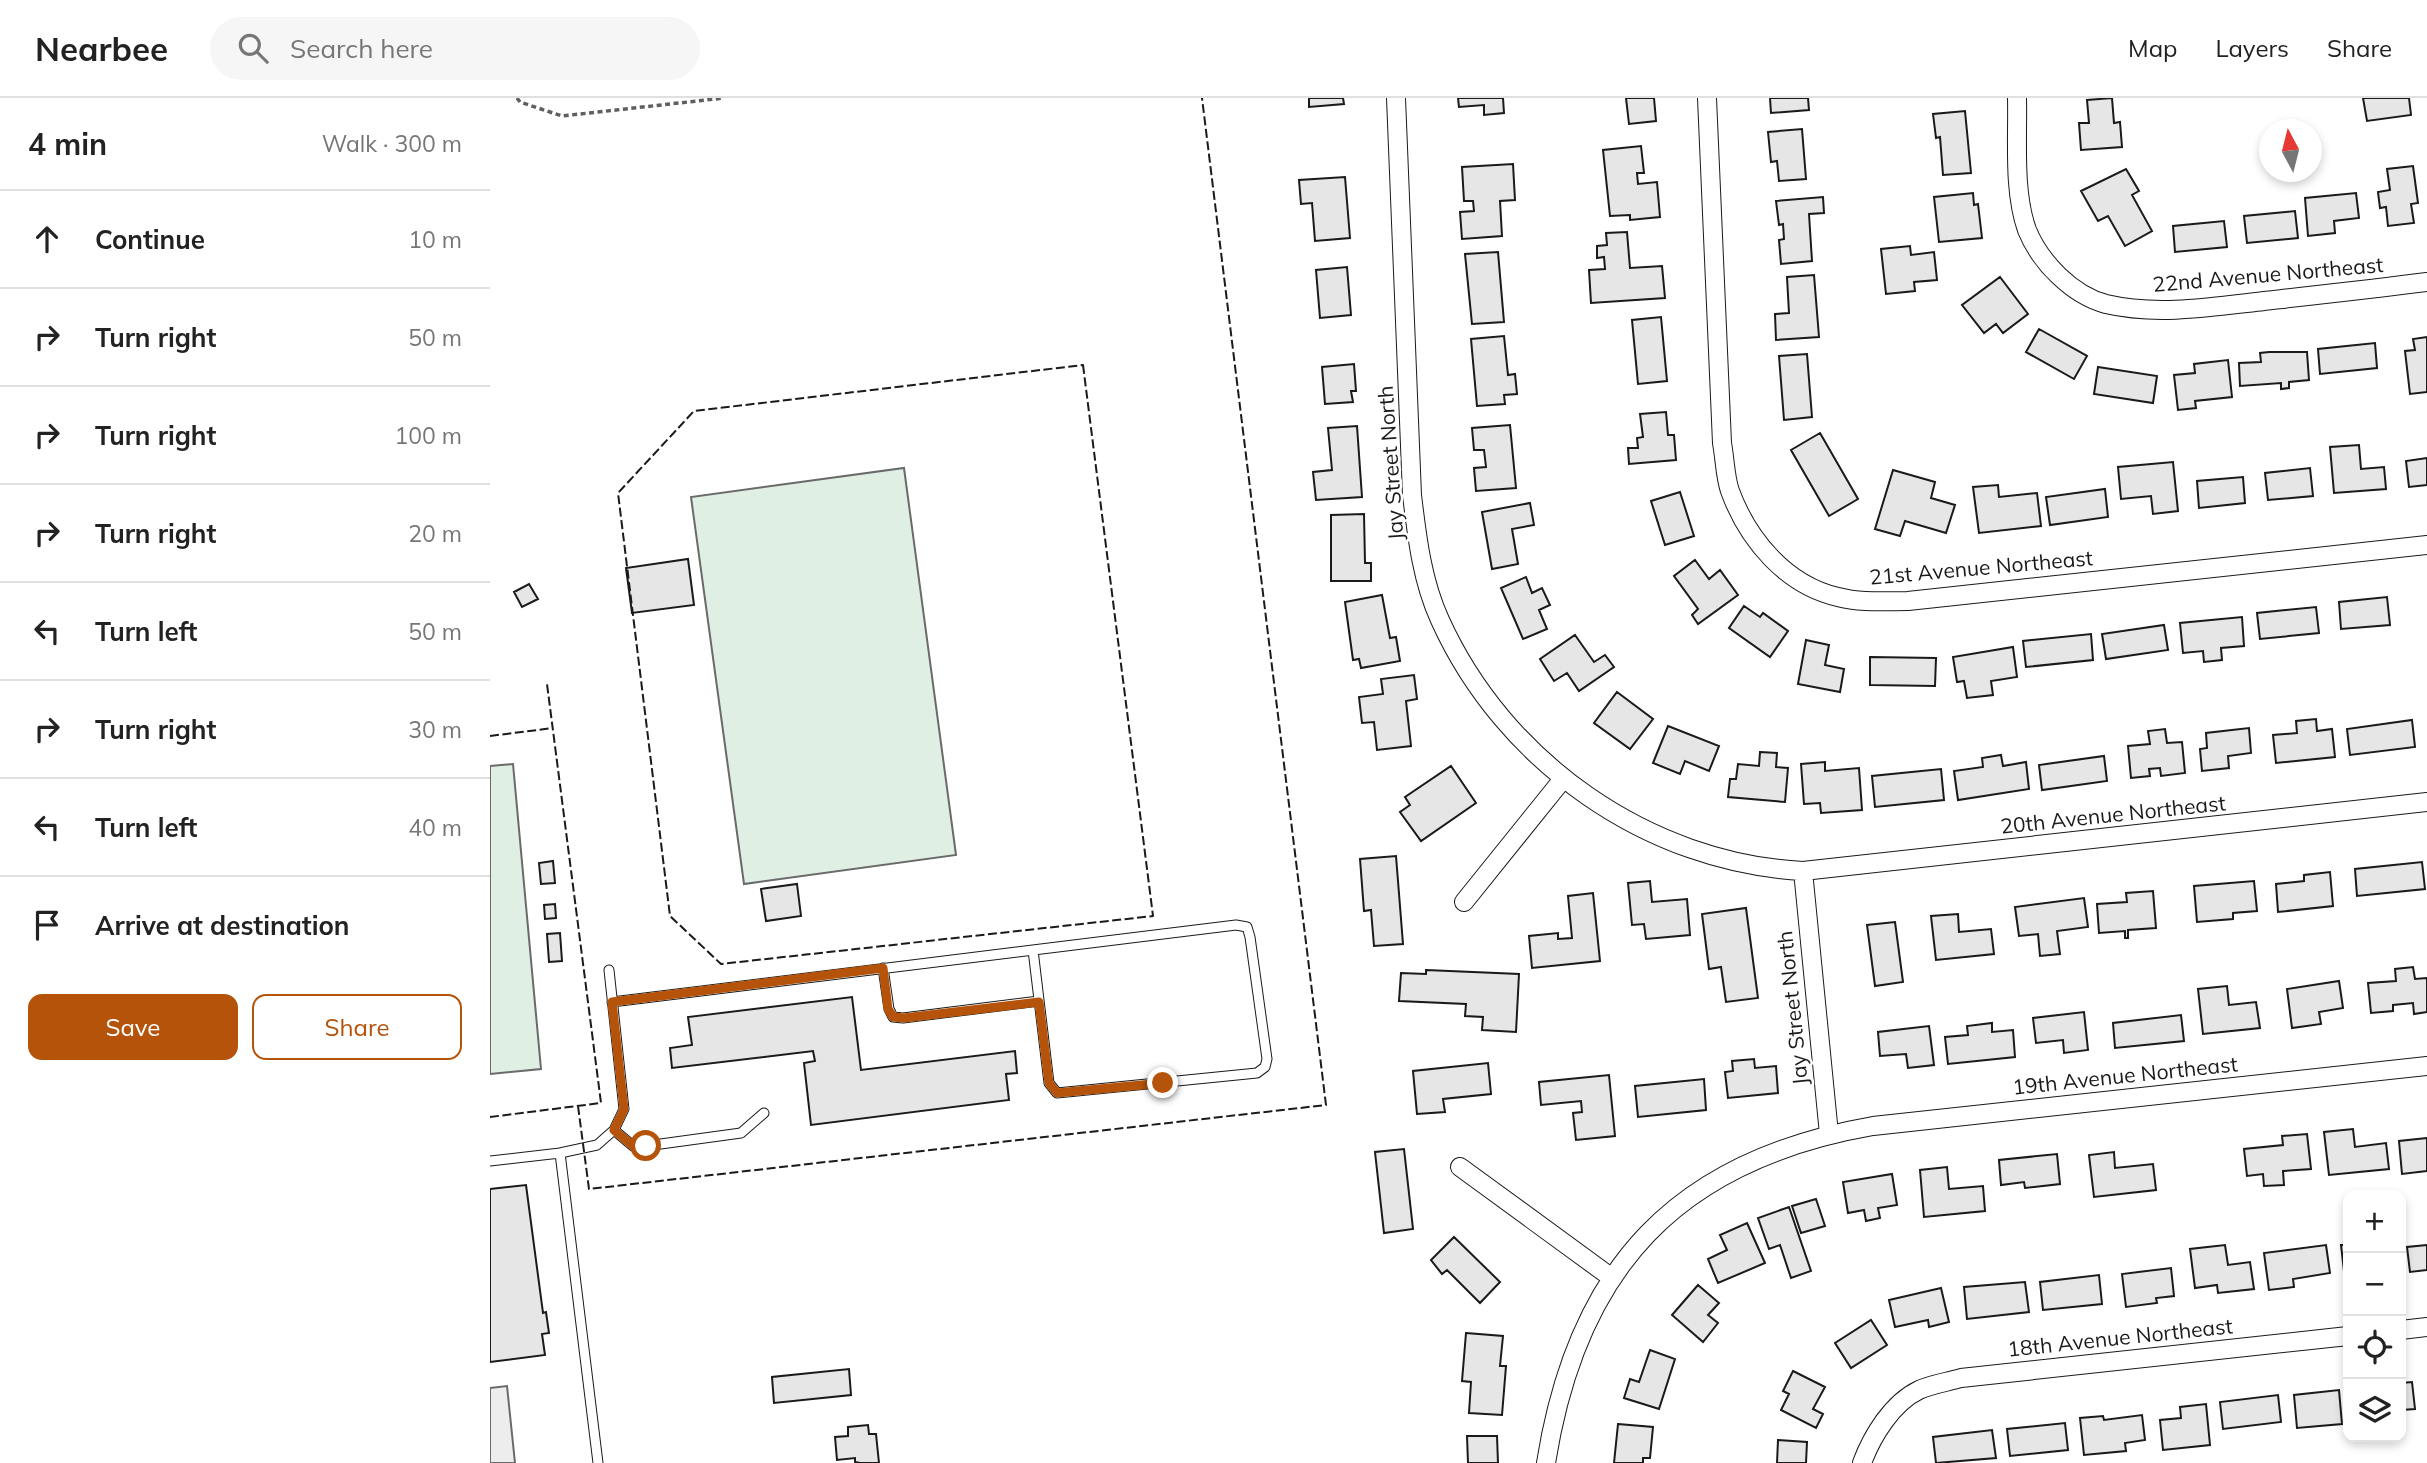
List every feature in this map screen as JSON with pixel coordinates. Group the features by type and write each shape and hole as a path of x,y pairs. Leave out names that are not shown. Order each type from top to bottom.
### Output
{"street":[{"name":"Jay Street North","path":"1396,98 1412,495 1418,544 1440,620 1478,685 1510,727 1563,779 1609,811 1666,840 1729,861 1803,871 1829,1134"},
{"name":"21st Avenue Northeast","path":"1707,98 1722,443 1729,489 1746,528 1777,564 1797,581 1817,592 1839,598 1908,601 2427,545"},
{"name":"22nd Avenue Northeast","path":"2017,98 2020,187 2026,228 2035,246 2063,280 2082,294 2104,303 2149,311 2211,307 2427,282"},
{"path":"1464,902 1563,779"},
{"name":"20th Avenue Northeast","path":"1803,871 2427,802"},
{"name":"19th Avenue Northeast","path":"1829,1134 1901,1123 2427,1066"},
{"path":"1546,1463 1567,1367 1582,1332 1612,1278 1635,1248 1680,1203 1707,1184 1749,1162 1798,1142 1829,1134"},
{"path":"1460,1167 1612,1278"},
{"path":"2406,1329 2427,1327"},
{"name":"18th Avenue Northeast","path":"1862,1463 1886,1419 1901,1402 1919,1390 1961,1378 2343,1337"}],"lane":[{"path":"612,1002 883,968 1236,925 1247,928 1267,1059 1265,1067 1257,1073 1057,1093 1049,1083 1033,950"},
{"path":"883,968 888,1009 893,1017 904,1018 1039,1002"},
{"path":"490,1161 560,1153 597,1145 614,1130 624,1109 609,970"},
{"path":"614,1130 633,1146 646,1146 741,1133 764,1113"},
{"path":"560,1153 598,1463"}],"path":[{"path":"517,98 520,102 562,116 724,98"}],"green space":[{"path":"904,468 956,855 744,884 691,497"},
{"path":"513,764 541,1069 490,1074 490,766"}],"shaded area":[{"path":"507,1386 515,1463 490,1463 490,1388"}],"building":[{"path":"1309,98 1343,98 1344,104 1309,107"},
{"path":"1458,98 1503,98 1504,113 1484,115 1484,105 1459,107"},
{"path":"1626,98 1654,98 1656,121 1629,124"},
{"path":"1770,98 1808,98 1809,110 1771,113"},
{"path":"2112,98 2114,123 2120,122 2122,147 2081,150 2079,123 2089,123 2087,100"},
{"path":"2363,98 2409,98 2411,115 2367,121"},
{"path":"1965,111 1971,173 1943,175 1940,137 1936,138 1933,114"},
{"path":"1802,129 1806,179 1779,181 1777,161 1771,162 1768,132"},
{"path":"1641,146 1644,173 1637,173 1638,184 1657,182 1660,217 1630,220 1630,215 1610,216 1603,150"},
{"path":"1513,164 1515,200 1500,201 1502,236 1462,239 1460,212 1474,211 1473,201 1464,201 1462,167"},
{"path":"2413,166 2418,203 2411,204 2414,223 2388,226 2386,207 2380,208 2378,192 2390,190 2387,169"},
{"path":"2126,169 2139,191 2132,195 2152,231 2125,246 2108,216 2098,221 2081,191"},
{"path":"1345,177 1350,238 1315,241 1312,203 1301,204 1299,180"},
{"path":"1973,193 1974,205 1978,204 1982,238 1939,242 1934,197"},
{"path":"2356,193 2359,218 2334,221 2335,233 2308,236 2305,198"},
{"path":"1823,197 1824,213 1809,214 1812,261 1781,264 1779,240 1784,239 1783,224 1779,225 1776,201"},
{"path":"2295,211 2298,238 2247,243 2244,216"},
{"path":"2224,221 2227,247 2175,252 2173,226"},
{"path":"1627,232 1630,268 1662,266 1665,298 1591,303 1589,270 1605,269 1604,257 1597,258 1597,246 1607,245 1606,233"},
{"path":"1910,246 1911,255 1934,252 1937,280 1914,282 1915,291 1886,294 1881,249"},
{"path":"1498,252 1504,322 1472,324 1465,254"},
{"path":"1347,267 1351,315 1320,318 1316,270"},
{"path":"1814,275 1819,337 1776,340 1775,314 1789,313 1787,277"},
{"path":"2000,277 2028,314 2003,333 1996,324 1984,333 1962,305"},
{"path":"1661,317 1667,381 1638,384 1632,320"},
{"path":"2039,329 2087,356 2074,379 2026,352"},
{"path":"1504,336 1508,375 1515,374 1517,394 1504,395 1505,404 1477,406 1471,339"},
{"path":"2427,337 2427,392 2410,394 2405,351 2415,350 2413,339"},
{"path":"2375,343 2377,368 2320,374 2318,349"},
{"path":"2307,352 2309,380 2289,382 2289,388 2281,389 2281,383 2240,386 2239,363 2261,362 2260,353"},
{"path":"1807,354 1812,417 1784,420 1779,356"},
{"path":"2228,360 2232,397 2195,401 2196,408 2178,410 2174,375 2195,373 2194,364"},
{"path":"1354,364 1356,391 1351,391 1353,402 1325,404 1322,367"},
{"path":"2098,367 2157,376 2153,403 2094,394"},
{"path":"1666,412 1668,435 1674,435 1676,460 1629,464 1628,448 1638,448 1637,438 1643,437 1640,414"},
{"path":"1510,425 1516,488 1476,491 1474,468 1486,467 1484,450 1474,450 1472,428"},
{"path":"1357,426 1362,497 1316,500 1313,472 1332,470 1328,428"},
{"path":"1820,433 1858,499 1829,516 1791,450"},
{"path":"2359,445 2361,469 2384,467 2386,489 2334,493 2330,447"},
{"path":"2427,458 2427,485 2409,487 2406,461"},
{"path":"2173,462 2178,511 2153,514 2151,496 2121,499 2118,467"},
{"path":"2310,468 2313,496 2268,500 2265,473"},
{"path":"1893,470 1935,482 1931,498 1955,505 1946,533 1905,521 1900,536 1875,529"},
{"path":"2243,477 2245,503 2199,508 2197,481"},
{"path":"1998,485 1999,497 2037,493 2041,526 1979,533 1973,487"},
{"path":"2105,489 2108,517 2050,525 2046,497"},
{"path":"1680,492 1694,536 1665,545 1651,501"},
{"path":"1530,503 1534,525 1512,529 1518,564 1492,569 1482,512"},
{"path":"1364,514 1365,563 1371,563 1371,581 1331,581 1331,515"},
{"path":"688,559 694,605 632,613 626,568"},
{"path":"1695,560 1709,579 1720,570 1738,595 1698,624 1692,615 1698,609 1674,576"},
{"path":"1526,577 1532,593 1542,588 1550,605 1539,610 1547,629 1523,639 1501,588"},
{"path":"529,584 538,599 522,607 514,592"},
{"path":"1382,595 1390,638 1396,637 1400,661 1361,668 1359,659 1353,660 1345,602"},
{"path":"2387,597 2390,625 2341,629 2339,602"},
{"path":"1744,606 1760,617 1763,613 1788,631 1770,657 1729,628"},
{"path":"2316,607 2319,633 2260,639 2257,613"},
{"path":"2242,617 2244,646 2221,648 2222,660 2204,662 2203,651 2183,653 2180,623"},
{"path":"2164,625 2168,650 2106,659 2102,634"},
{"path":"2091,634 2093,660 2026,667 2023,641"},
{"path":"1575,635 1594,662 1605,655 1614,667 1579,691 1567,673 1554,681 1540,659"},
{"path":"1806,640 1829,645 1825,665 1844,669 1840,692 1798,684"},
{"path":"2013,647 2017,677 1991,681 1993,695 1967,698 1964,681 1957,682 1953,657"},
{"path":"1870,657 1936,658 1935,686 1870,685"},
{"path":"1414,675 1417,699 1406,701 1411,746 1377,750 1374,722 1362,723 1359,697 1383,694 1381,679"},
{"path":"1617,692 1653,719 1630,749 1594,723"},
{"path":"2316,719 2317,731 2332,729 2335,757 2276,763 2273,735 2297,733 2296,721"},
{"path":"2412,720 2415,747 2350,755 2347,729"},
{"path":"1668,726 1719,746 1709,771 1685,761 1680,774 1653,763"},
{"path":"2249,728 2251,753 2228,756 2229,768 2202,771 2200,749 2207,748 2206,733"},
{"path":"2165,729 2167,743 2182,742 2185,773 2161,776 2160,768 2149,769 2150,776 2131,778 2128,746 2150,744 2148,731"},
{"path":"1760,752 1777,753 1776,767 1788,768 1785,802 1728,797 1730,779 1736,779 1738,764 1759,766"},
{"path":"2001,755 2003,766 2026,762 2029,789 1958,800 1954,771 1983,767 1982,758"},
{"path":"2104,756 2107,781 2042,790 2039,765"},
{"path":"1825,762 1825,771 1859,768 1862,810 1821,813 1820,803 1804,804 1801,764"},
{"path":"1451,766 1476,803 1421,841 1400,812 1410,805 1405,797"},
{"path":"1941,769 1944,800 1875,807 1872,776"},
{"path":"1396,856 1403,944 1374,946 1371,910 1364,911 1360,859"},
{"path":"553,861 555,883 541,884 539,863"},
{"path":"2422,862 2425,889 2357,896 2355,869"},
{"path":"2330,872 2333,906 2278,912 2276,884 2304,881 2304,875"},
{"path":"1650,881 1652,902 1687,899 1690,935 1646,939 1644,924 1632,925 1628,883"},
{"path":"2254,881 2257,911 2233,913 2233,919 2197,922 2194,886"},
{"path":"797,884 801,916 766,921 761,889"},
{"path":"2153,891 2156,928 2128,930 2128,938 2125,938 2125,931 2099,933 2097,904 2127,902 2126,893"},
{"path":"1593,893 1600,961 1532,968 1529,936 1558,933 1558,939 1572,938 1568,896"},
{"path":"2084,898 2088,927 2057,931 2060,954 2040,956 2038,934 2019,936 2015,907"},
{"path":"555,904 556,918 545,919 544,905"},
{"path":"1746,908 1758,998 1726,1002 1721,967 1709,969 1702,914"},
{"path":"1958,914 1959,932 1991,929 1994,954 1936,960 1931,916"},
{"path":"1895,922 1903,982 1875,986 1867,925"},
{"path":"560,933 562,961 549,962 547,934"},
{"path":"2413,967 2415,979 2427,978 2427,1012 2414,1014 2413,1003 2393,1005 2393,1011 2371,1013 2368,983 2396,981 2395,969"},
{"path":"1426,970 1519,974 1516,1032 1482,1030 1483,1017 1465,1016 1466,1004 1399,1001 1401,973 1426,974"},
{"path":"2339,981 2343,1008 2319,1012 2321,1024 2292,1028 2287,989"},
{"path":"2227,986 2229,1005 2256,1002 2260,1028 2203,1034 2198,989"},
{"path":"852,997 861,1070 1015,1051 1017,1073 1006,1074 1009,1100 811,1125 804,1063 815,1061 813,1051 672,1068 670,1048 692,1045 688,1017"},
{"path":"2084,1012 2088,1050 2064,1053 2063,1040 2036,1043 2033,1018"},
{"path":"2181,1015 2184,1041 2115,1048 2113,1023"},
{"path":"1992,1023 1992,1032 2013,1030 2015,1057 1948,1064 1945,1037 1968,1035 1967,1026"},
{"path":"1929,1026 1934,1065 1908,1068 1906,1054 1880,1056 1878,1032"},
{"path":"1754,1059 1755,1068 1776,1066 1778,1093 1728,1098 1725,1072 1733,1071 1732,1061"},
{"path":"1488,1063 1491,1094 1443,1099 1445,1112 1417,1114 1413,1071"},
{"path":"1609,1075 1615,1136 1576,1140 1573,1113 1582,1112 1581,1101 1541,1105 1539,1082"},
{"path":"1704,1079 1706,1110 1638,1117 1635,1086"},
{"path":"2353,1129 2355,1147 2386,1143 2389,1169 2329,1175 2324,1132"},
{"path":"2307,1134 2311,1169 2283,1171 2284,1185 2264,1186 2263,1174 2247,1176 2244,1149 2283,1145 2282,1136"},
{"path":"2427,1138 2427,1171 2402,1174 2399,1141"},
{"path":"1404,1149 1413,1229 1384,1233 1375,1152"},
{"path":"2114,1152 2115,1168 2153,1164 2156,1190 2094,1197 2089,1155"},
{"path":"2057,1154 2060,1184 2025,1188 2024,1182 2001,1185 1999,1160"},
{"path":"1947,1167 1949,1189 1983,1186 1985,1211 1924,1217 1920,1170"},
{"path":"1892,1174 1897,1205 1878,1208 1880,1218 1866,1221 1864,1210 1848,1213 1843,1182"},
{"path":"526,1185 543,1313 546,1312 549,1333 542,1334 545,1355 490,1362 490,1189"},
{"path":"1816,1199 1825,1226 1801,1233 1792,1206"},
{"path":"1789,1207 1811,1271 1791,1278 1780,1245 1769,1249 1758,1218"},
{"path":"1747,1223 1765,1263 1718,1283 1708,1259 1727,1250 1720,1235"},
{"path":"1454,1237 1500,1282 1480,1303 1447,1270 1442,1274 1431,1260"},
{"path":"2225,1245 2228,1265 2250,1262 2254,1289 2218,1293 2217,1285 2195,1288 2190,1249"},
{"path":"2326,1245 2330,1273 2293,1279 2294,1287 2269,1290 2264,1253"},
{"path":"2427,1245 2427,1270 2410,1272 2407,1247"},
{"path":"2171,1268 2174,1296 2156,1298 2157,1303 2126,1307 2122,1274"},
{"path":"2099,1275 2102,1304 2043,1310 2040,1282"},
{"path":"2025,1282 2029,1312 1967,1319 1964,1287"},
{"path":"1698,1285 1719,1303 1708,1315 1718,1323 1703,1342 1672,1315"},
{"path":"1941,1288 1949,1322 1929,1327 1928,1320 1895,1327 1889,1300"},
{"path":"1871,1320 1887,1345 1851,1368 1835,1343"},
{"path":"1466,1333 1503,1336 1500,1366 1506,1366 1502,1415 1469,1413 1471,1382 1462,1381"},
{"path":"1650,1350 1675,1359 1659,1409 1624,1398 1630,1379 1639,1382"},
{"path":"849,1369 851,1395 774,1403 772,1377"},
{"path":"1793,1371 1825,1387 1813,1409 1823,1414 1816,1428 1781,1410 1789,1394 1783,1391"},
{"path":"2412,1382 2415,1409 2406,1410 2406,1383"},
{"path":"2339,1390 2342,1424 2297,1428 2294,1395"},
{"path":"2278,1395 2281,1422 2223,1429 2220,1402"},
{"path":"2206,1404 2210,1445 2163,1450 2160,1420 2181,1418 2180,1407"},
{"path":"2142,1415 2145,1440 2125,1443 2126,1451 2084,1455 2080,1418 2103,1416 2104,1420"},
{"path":"2065,1423 2068,1450 2010,1456 2007,1429"},
{"path":"1618,1424 1653,1427 1650,1458 1643,1458 1643,1463 1614,1463"},
{"path":"868,1425 869,1434 876,1434 879,1463 855,1462 855,1458 837,1460 835,1437 848,1436 848,1427"},
{"path":"1992,1430 1996,1458 1936,1463 1933,1437"},
{"path":"1467,1436 1497,1436 1498,1463 1468,1463"},
{"path":"1778,1440 1807,1442 1806,1463 1777,1463"}],"fence":[{"path":"578,1106 589,1189 1326,1105 1202,98"},
{"path":"1083,365 1153,916 721,964 670,916 618,493 694,411 1083,365"},
{"path":"490,1117 601,1103 547,684"},
{"path":"490,736 553,728"}],"route":[{"path":"646,1146 633,1146 614,1130 624,1109 612,1002 883,968 888,1009 893,1017 904,1018 1039,1002 1049,1083 1057,1093 1069,1094 1163,1083"}]}
